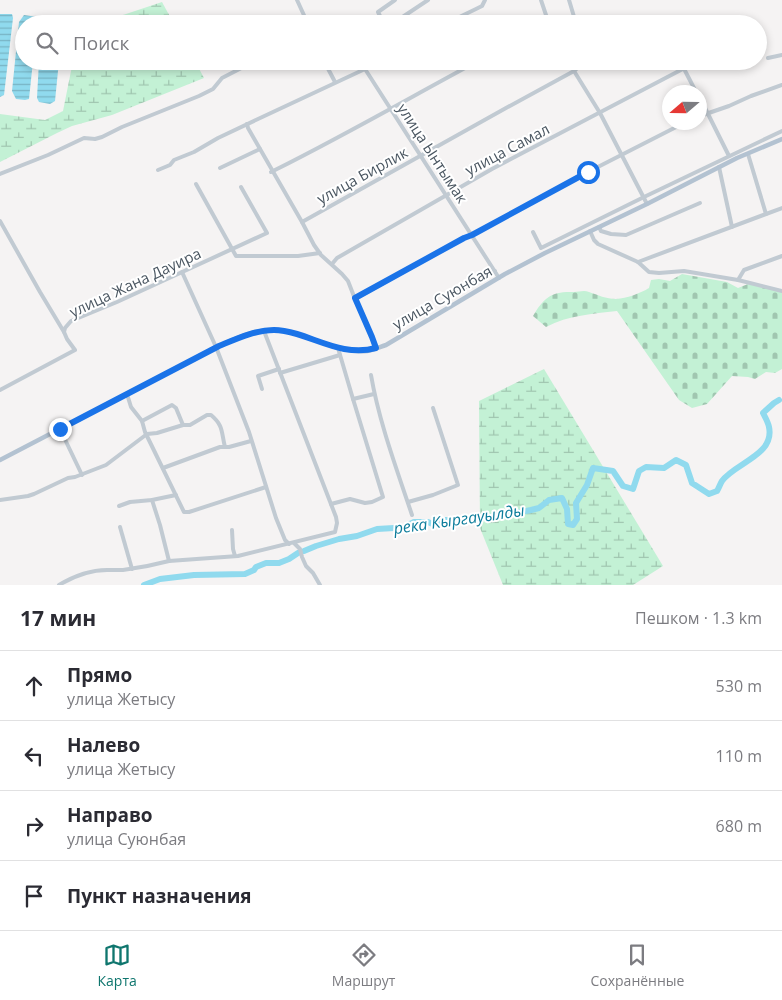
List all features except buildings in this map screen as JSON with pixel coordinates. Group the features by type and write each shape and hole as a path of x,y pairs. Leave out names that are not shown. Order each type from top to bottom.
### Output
{"main road":[{"name":"улица Суюнбая","path":"0,460 216,347 241,336 276,330 350,350 368,351 386,345 545,253 782,139"}],"street":[{"path":"297,0 304,15"},
{"path":"380,15 378,12 395,0"},
{"path":"406,15 428,0"},
{"path":"464,15 482,6 485,0"},
{"path":"541,0 546,15"},
{"path":"570,0 574,15"},
{"path":"768,58 782,55"},
{"path":"0,174 84,138 95,139 102,137 122,127 200,96 213,89 227,75 237,70"},
{"path":"329,70 335,82"},
{"path":"158,170 218,138 363,70"},
{"name":"улица Ынтымак","path":"366,70 500,278"},
{"path":"272,172 461,70"},
{"name":"улица Самал","path":"332,264 337,258 492,169 682,70"},
{"path":"685,70 692,85"},
{"path":"574,71 600,113 647,204"},
{"name":"улица Бирлик","path":"302,222 574,71"},
{"path":"729,156 707,113 782,85"},
{"path":"247,124 314,245 348,281 376,348"},
{"path":"355,298 464,238 670,130"},
{"path":"533,232 541,248 782,131"},
{"path":"220,168 260,149"},
{"path":"748,154 766,214"},
{"path":"719,168 732,227"},
{"path":"196,184 236,256 298,256 320,253"},
{"name":"улица Жана Дауира","path":"0,390 75,350 64,332 71,321 117,302 266,233 242,187"},
{"path":"599,227 601,230 611,234 626,235 700,203"},
{"path":"638,262 782,208"},
{"path":"0,221 64,332"},
{"path":"590,231 598,244 638,262 649,272 684,272 738,280 782,291"},
{"path":"738,280 744,270 782,256"},
{"path":"182,272 216,347 285,540 300,549 306,566 320,585"},
{"path":"458,292 496,272"},
{"path":"59,585 71,578 91,572 132,569 169,561 235,556 335,532 337,520 264,331"},
{"path":"331,504 350,499 365,503 383,497 338,348"},
{"path":"262,389 258,376 340,355"},
{"path":"371,375 374,394 412,515"},
{"path":"127,394 131,407 142,421 184,512 266,487"},
{"path":"353,399 374,394"},
{"path":"142,421 172,405 176,408 183,425"},
{"path":"408,502 458,486 433,408"},
{"path":"0,500 28,496 68,478 106,465 147,434 190,425 207,415 211,415 222,428 225,447"},
{"path":"60,429 82,474"},
{"path":"163,468 220,447 229,447 251,441"},
{"path":"119,506 130,502 176,495"},
{"path":"152,500 169,561"},
{"path":"120,527 132,569"},
{"path":"232,530 235,556"}],"green space":[{"path":"162,2 169,15 123,15"},
{"path":"71,70 200,70 204,78 112,115 72,126 0,162 0,114 45,120 63,111"},
{"path":"682,274 727,282 738,288 748,284 782,292 782,369 775,373 766,372 755,379 732,376 707,404 692,408 679,400 617,311 572,317 546,327 533,316 541,304 554,294 585,291 616,299 629,297 649,288 651,280 670,281"},
{"path":"544,369 663,566 633,585 503,585 480,528 479,401"}],"water":[{"path":"0,14 12,14 13,18 4,95 0,97"},
{"path":"15,61 15,70 32,70 29,99 16,99 12,91"},
{"path":"39,70 58,70 55,101 50,104 39,102 37,98"}],"waterway":[{"name":"река Кыргауылды","path":"304,551 377,529 402,528 414,522 428,522 435,525 444,520 500,516 539,508 549,500 562,498 567,509 568,524 573,525 577,519 576,503 587,485 593,468 613,471 623,486 633,489 639,471 646,467 664,468 676,460 686,465 692,483 709,494 717,491 722,481 728,475 753,458 766,445 769,437 769,427 763,413 779,400"},
{"name":"река Кыргауылды","path":"144,585 160,579 194,575 245,574 266,563 279,563 298,553"}],"route":[{"path":"60,429 241,336 276,330 303,336 338,348 368,351 376,348 355,298 588,172"}]}
